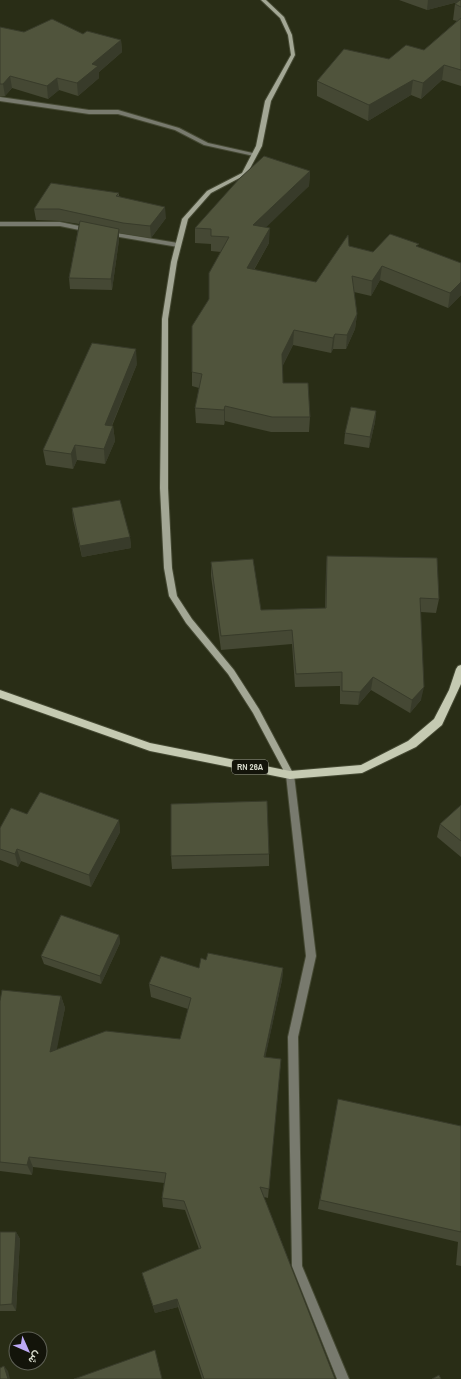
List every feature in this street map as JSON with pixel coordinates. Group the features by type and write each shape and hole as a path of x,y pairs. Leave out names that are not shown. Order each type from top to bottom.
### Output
{"main road":[{"name":"RN 26A","path":"0,694 150,747 290,775 362,770 412,744 438,722 454,690 461,669"}],"street":[{"path":"263,0 282,17 290,35 293,55 268,101 259,146 244,174 209,192 185,219 174,262 165,319 164,488 168,568 174,596 189,621 231,672 256,711 290,775 311,956 293,1037 297,1266 343,1379"},
{"path":"0,99 82,111 118,112 177,129 206,144 254,154"},
{"path":"0,224 60,224 95,231"},
{"path":"102,233 178,245"}],"building":[{"path":"461,0 461,7 455,4"},
{"path":"461,18 461,70 444,65 423,83 413,80 369,105 317,81 344,49 389,59 406,45 424,50"},
{"path":"52,19 83,34 87,31 121,40 92,64 98,66 77,83 57,78 47,86 10,76 3,84 0,84 0,27 24,32"},
{"path":"264,156 310,171 253,225 270,228 247,268 316,282 348,235 349,246 373,252 390,234 419,244 416,246 461,263 461,282 450,293 382,266 372,281 352,276 357,314 347,335 335,334 333,338 294,330 282,354 283,383 308,383 310,417 272,417 225,406 224,410 195,408 202,374 192,372 192,326 209,299 209,273 229,237 211,236 211,229 195,228 239,179"},
{"path":"51,183 119,193 116,196 165,207 150,226 123,223 59,209 34,209"},
{"path":"80,221 119,229 111,279 69,278"},
{"path":"92,343 136,349 105,425 113,426 104,449 75,445 71,454 43,450"},
{"path":"351,407 376,411 370,437 345,433"},
{"path":"120,500 130,537 80,546 72,508"},
{"path":"327,556 437,558 439,599 420,598 424,687 412,700 373,677 360,692 342,691 342,672 296,674 292,630 221,636 211,562 253,559 261,610 326,608"},
{"path":"40,792 119,820 89,875 17,849 15,854 0,849 0,828 11,808 27,814"},
{"path":"267,801 269,854 171,856 171,804"},
{"path":"461,805 461,841 440,824"},
{"path":"61,915 119,935 100,976 41,956"},
{"path":"208,953 283,968 264,1057 281,1059 269,1189 260,1187 335,1379 204,1379 177,1299 153,1306 142,1273 201,1248 184,1201 162,1198 166,1173 29,1157 27,1165 0,1162 0,1001 2,990 61,996 50,1052 106,1031 180,1039 191,998 149,984 161,956 199,968 201,958 206,960"},
{"path":"338,1099 461,1126 461,1232 320,1200"},
{"path":"0,1232 16,1232 12,1304 0,1305"},
{"path":"155,1350 162,1379 74,1379"},
{"path":"4,1366 8,1379 0,1379 0,1368"},
{"path":"439,1375 441,1379 432,1379"}]}
